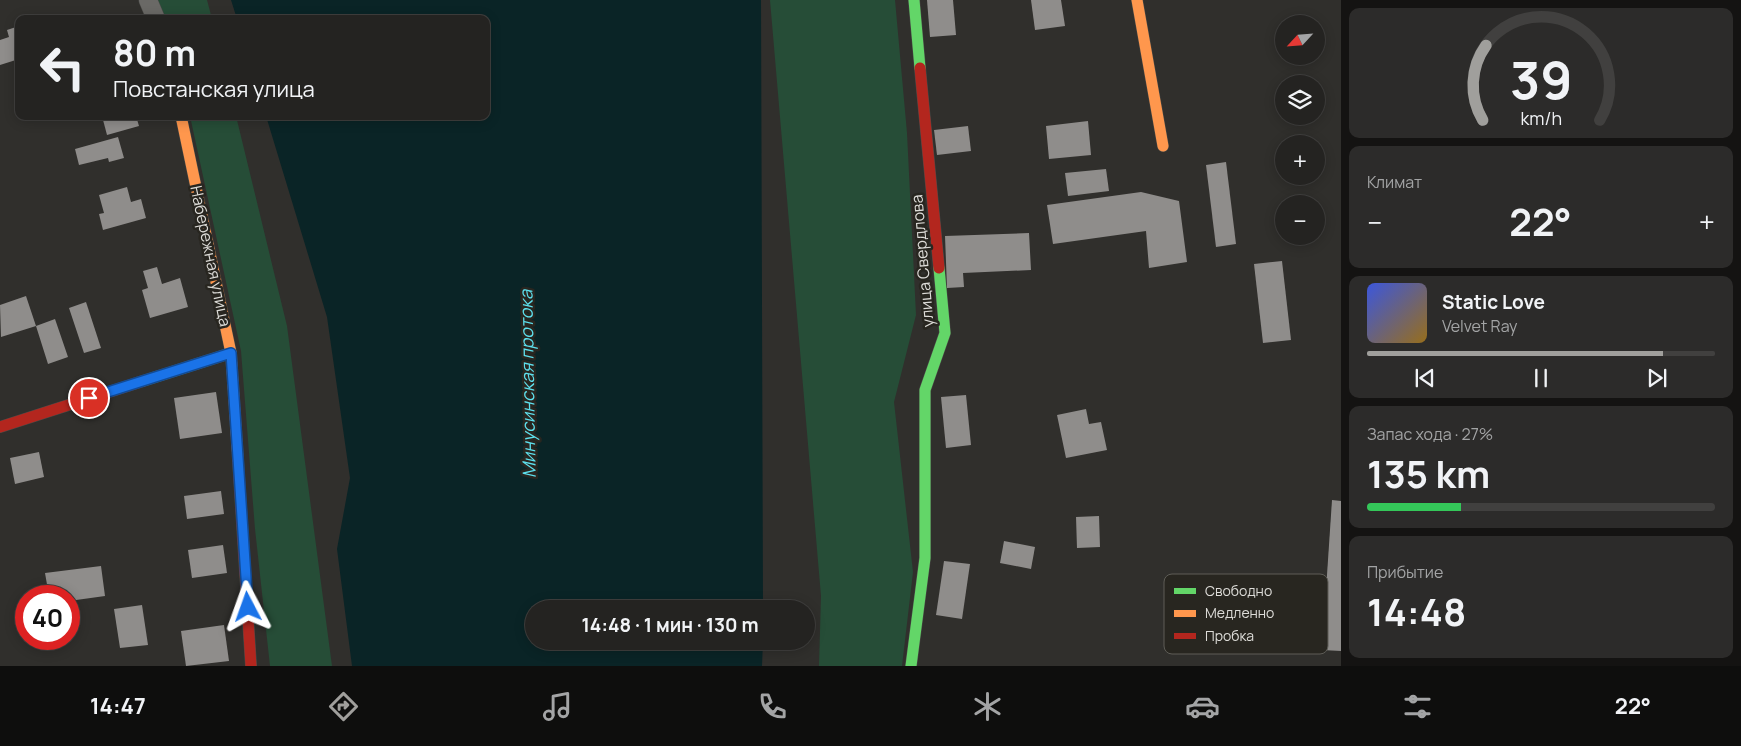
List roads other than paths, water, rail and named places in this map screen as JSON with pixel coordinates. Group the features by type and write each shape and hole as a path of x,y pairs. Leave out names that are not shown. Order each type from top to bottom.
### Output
{"street":[{"path":"148,0 154,15"},
{"name":"улица Свердлова","path":"911,666 925,558 925,390 945,333 914,0"},
{"path":"1137,0 1163,146"},
{"name":"Набережная улица","path":"183,120 231,353 251,666"},
{"path":"0,427 231,353"}],"water":[{"name":"Минусинская протока","path":"231,0 761,0 763,600 525,600 525,650 763,650 762,666 352,666 337,549 350,478 327,317 267,120 490,120 490,15 236,15"}]}
